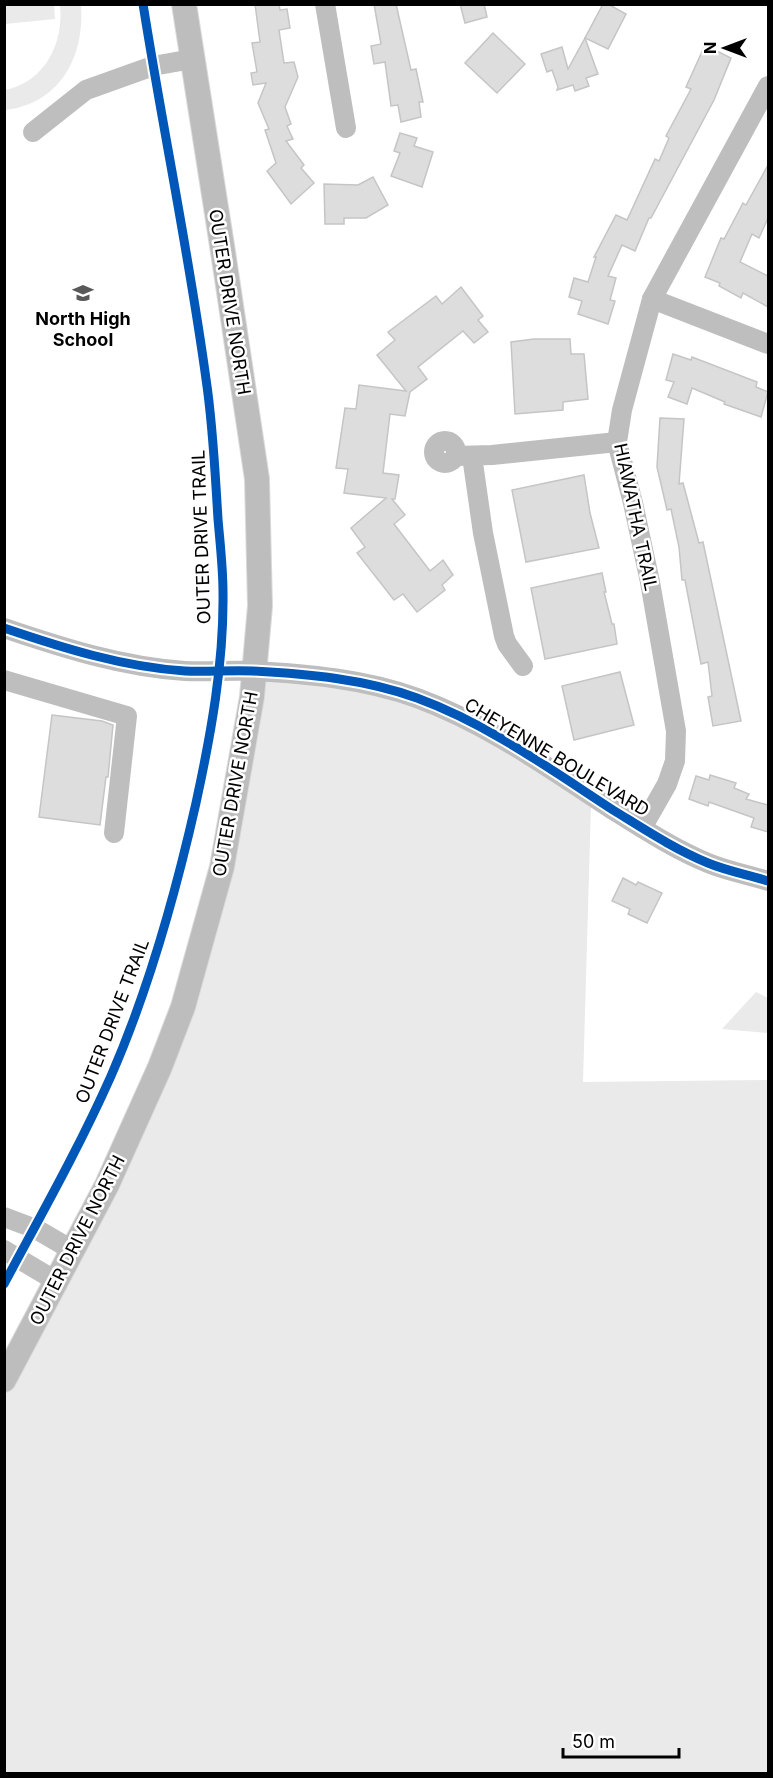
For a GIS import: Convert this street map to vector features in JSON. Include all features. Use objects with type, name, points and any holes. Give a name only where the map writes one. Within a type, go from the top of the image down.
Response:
[{"type":"main road","name":"OUTER DRIVE NORTH","points":[[4,1380],[107,1185],[139,1115],[183,1007],[222,867],[251,708],[260,597],[257,479],[184,4]]},
{"type":"street","points":[[326,4],[346,128]]},
{"type":"street","points":[[33,132],[86,90],[153,66],[192,59]]},
{"type":"street","name":"HIAWATHA TRAIL","points":[[642,828],[667,784],[675,761],[676,731],[650,582],[617,442],[622,410],[652,299],[768,86]]},
{"type":"street","points":[[652,299],[768,344]]},
{"type":"street","points":[[524,666],[507,644],[504,636],[483,533],[464,456],[617,442]]},
{"type":"street","name":"CHEYENNE BOULEVARD","points":[[4,628],[102,658],[144,666],[186,671],[254,671],[347,679],[384,687],[465,718],[527,754],[663,841],[709,864],[768,881]]},
{"type":"street","points":[[4,680],[127,716],[114,833]]},
{"type":"street","points":[[4,1217],[36,1229],[72,1250]]},
{"type":"street","points":[[4,1250],[56,1281]]},
{"type":"shaded area","points":[[5,4],[54,5],[55,19],[5,24]]},
{"type":"shaded area","points":[[60,5],[81,5],[79,42],[73,59],[54,88],[41,98],[24,106],[5,110],[5,90],[31,79],[49,59],[59,33]]},
{"type":"shaded area","points":[[258,677],[344,686],[404,702],[470,729],[591,805],[583,1082],[768,1080],[768,1773],[5,1774],[5,1386],[169,1052]]},
{"type":"shaded area","points":[[756,992],[768,998],[768,1033],[722,1029]]},
{"type":"building","points":[[255,4],[279,4],[280,10],[287,9],[290,28],[279,30],[284,63],[294,62],[298,77],[285,107],[291,124],[287,126],[293,139],[286,141],[304,165],[301,168],[314,183],[291,204],[267,171],[276,163],[265,130],[269,129],[258,103],[266,83],[253,85],[251,73],[257,72],[252,43],[260,42]]},
{"type":"building","points":[[374,4],[396,4],[411,70],[416,69],[423,102],[419,102],[421,117],[401,122],[398,105],[391,106],[385,62],[374,64],[371,46],[381,44]]},
{"type":"building","points":[[460,4],[484,4],[487,17],[465,23]]},
{"type":"building","points":[[603,4],[608,4],[626,14],[608,49],[585,38]]},
{"type":"building","points":[[493,33],[525,64],[497,93],[465,63]]},
{"type":"building","points":[[585,38],[598,74],[586,78],[589,86],[575,91],[573,85],[557,90],[552,70],[547,72],[541,54],[562,47],[568,69]]},
{"type":"building","points":[[705,45],[731,58],[714,100],[649,218],[635,251],[622,245],[608,276],[616,278],[610,300],[615,301],[608,324],[578,314],[582,301],[569,297],[574,278],[588,282],[596,257],[594,257],[616,215],[627,220],[655,159],[659,161],[669,138],[666,136],[691,89],[686,87]]},
{"type":"building","points":[[400,133],[417,138],[414,146],[433,152],[422,187],[391,176],[400,153],[394,151]]},
{"type":"building","points":[[768,165],[768,218],[759,238],[752,234],[740,262],[768,276],[768,307],[743,293],[741,298],[719,286],[720,283],[705,277],[721,238],[724,239],[743,203],[746,205]]},
{"type":"building","points":[[373,177],[388,205],[366,218],[344,218],[344,224],[325,224],[324,184],[358,185]]},
{"type":"building","points":[[461,287],[483,316],[478,320],[488,332],[474,343],[463,331],[418,367],[427,379],[410,392],[405,416],[390,414],[383,473],[399,475],[395,499],[392,499],[405,515],[394,524],[430,571],[443,560],[453,575],[442,585],[445,590],[417,612],[403,594],[394,600],[357,553],[365,547],[351,528],[386,498],[344,493],[348,469],[336,468],[345,408],[356,409],[359,385],[406,391],[377,355],[395,340],[388,332],[436,296],[442,304]]},
{"type":"building","points":[[534,339],[570,339],[571,354],[584,354],[588,399],[563,402],[563,410],[515,414],[511,342]]},
{"type":"building","points":[[673,354],[691,360],[692,357],[757,382],[756,387],[768,392],[761,417],[724,404],[725,402],[692,388],[687,404],[668,397],[674,382],[666,380]]},
{"type":"building","points":[[660,418],[684,419],[679,484],[683,483],[699,543],[703,542],[741,721],[713,726],[708,697],[712,696],[708,662],[701,664],[685,580],[682,580],[679,547],[671,509],[667,510],[657,467]]},
{"type":"building","points":[[584,475],[599,548],[526,562],[512,490]]},
{"type":"building","points":[[602,573],[606,592],[604,592],[612,624],[614,624],[617,644],[545,659],[531,588]]},
{"type":"building","points":[[620,672],[634,725],[574,740],[562,686]]},
{"type":"building","points":[[52,715],[102,721],[113,725],[100,825],[39,817]]},
{"type":"building","points":[[710,775],[736,783],[734,788],[749,794],[746,799],[768,805],[768,832],[751,827],[754,818],[709,802],[708,806],[689,799],[696,776],[709,780]]},
{"type":"building","points":[[623,878],[636,885],[638,882],[662,893],[647,923],[628,914],[630,909],[612,901]]},
{"type":"cycle path","name":"OUTER DRIVE TRAIL","points":[[4,1284],[86,1129],[111,1076],[149,976],[188,838],[207,751],[219,672],[223,583],[214,449],[192,285],[143,4]]},
{"type":"cycle path","points":[[4,628],[116,661],[162,669],[253,671],[315,676],[377,686],[417,698],[494,734],[613,810],[683,851],[715,866],[768,881]]},
{"type":"place","name":"North High School","points":[[83,293]]}]
